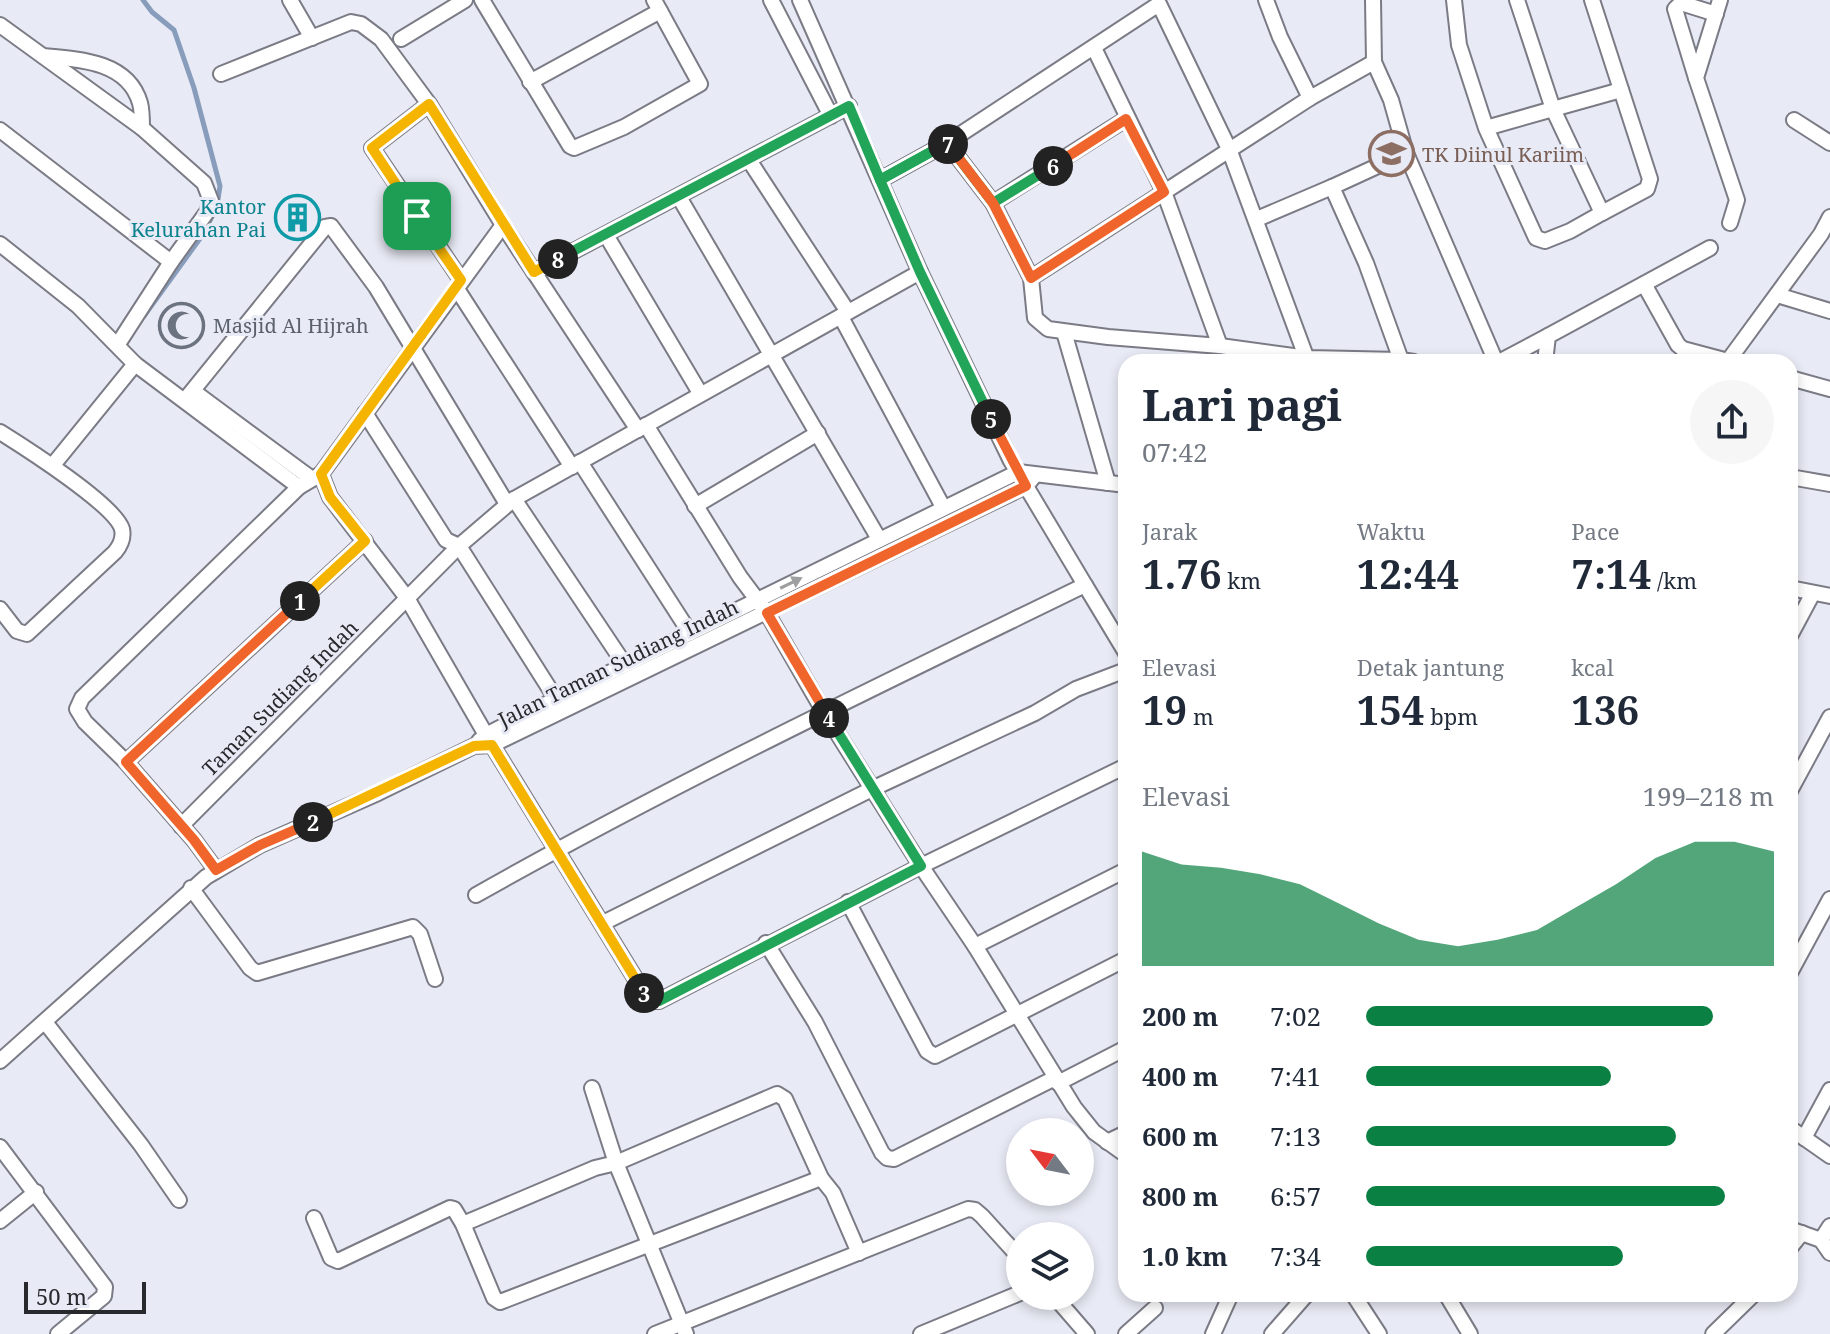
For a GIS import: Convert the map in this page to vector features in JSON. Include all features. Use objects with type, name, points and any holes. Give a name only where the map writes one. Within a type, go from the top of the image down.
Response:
[{"type":"street","points":[[290,0],[312,38]]},
{"type":"street","points":[[401,39],[465,0]]},
{"type":"street","points":[[482,0],[530,82],[574,148],[671,102],[700,84],[657,6],[530,82]]},
{"type":"street","points":[[771,0],[831,116]]},
{"type":"street","points":[[800,0],[920,272],[1018,472],[1031,481],[1085,585],[1118,640]]},
{"type":"street","points":[[1266,0],[1310,98]]},
{"type":"street","points":[[1373,0],[1374,62],[1391,100],[1406,153],[1494,354]]},
{"type":"street","points":[[1454,0],[1459,45],[1486,128],[1539,241],[1570,231],[1650,185],[1592,0]]},
{"type":"street","points":[[1517,0],[1553,109],[1602,213]]},
{"type":"street","points":[[880,180],[947,143],[1094,48],[1158,2],[1229,149],[1306,354]]},
{"type":"street","points":[[1696,78],[1718,7],[1681,3],[1675,9],[1696,78],[1737,200],[1730,223]]},
{"type":"street","points":[[221,74],[351,22],[361,24],[381,39],[429,104],[534,272],[767,613],[824,712],[975,946],[1057,1080],[1086,1122],[1118,1150]]},
{"type":"street","points":[[0,25],[142,128],[204,183],[210,192],[207,212],[118,344]]},
{"type":"street","points":[[1094,48],[1164,192],[1220,346]]},
{"type":"street","points":[[43,56],[83,60],[110,68],[124,79],[139,100],[142,128]]},
{"type":"street","points":[[1031,278],[1229,149],[1374,62]]},
{"type":"street","points":[[1486,128],[1621,90]]},
{"type":"street","points":[[429,104],[372,148],[576,465],[690,633]]},
{"type":"street","points":[[534,272],[849,106]]},
{"type":"street","points":[[993,203],[1126,119]]},
{"type":"street","points":[[1794,120],[1830,143]]},
{"type":"street","points":[[0,130],[171,262]]},
{"type":"street","points":[[947,143],[993,203],[1031,278],[1037,321],[1044,327],[1064,332],[1220,346],[1270,354]]},
{"type":"street","points":[[1257,219],[1406,153]]},
{"type":"street","points":[[749,160],[844,315],[943,507]]},
{"type":"street","points":[[1332,187],[1405,354]]},
{"type":"street","points":[[679,197],[879,539]]},
{"type":"street","points":[[1735,354],[1777,295],[1826,235],[1830,217]]},
{"type":"street","points":[[216,870],[126,762],[77,709],[82,698],[311,480],[365,413],[503,225]]},
{"type":"street","points":[[189,395],[331,226],[376,287],[510,502],[625,665]]},
{"type":"street","points":[[606,235],[700,393]]},
{"type":"street","points":[[0,244],[68,298],[135,364],[189,395],[311,480],[330,497],[407,598],[489,740],[646,996],[655,1001],[1118,770]]},
{"type":"street","points":[[1513,354],[1710,248]]},
{"type":"street","name":"Taman Sudiang Indah","points":[[181,826],[459,546],[510,502],[920,272]]},
{"type":"street","points":[[1644,284],[1678,345],[1703,354]]},
{"type":"street","points":[[1777,295],[1830,311]]},
{"type":"street","points":[[1064,332],[1108,483]]},
{"type":"street","points":[[1546,354],[1548,336]]},
{"type":"street","points":[[53,465],[135,364]]},
{"type":"street","points":[[1798,380],[1830,389]]},
{"type":"street","points":[[365,413],[446,540],[459,546],[556,699]]},
{"type":"street","points":[[0,432],[53,465],[117,521],[122,529],[120,546],[27,634],[17,631],[0,609]]},
{"type":"street","points":[[695,506],[818,433]]},
{"type":"street","points":[[489,740],[556,699],[1018,472]]},
{"type":"street","points":[[1798,478],[1830,484]]},
{"type":"street","points":[[1031,481],[1118,484]]},
{"type":"street","name":"Jalan Taman Sudiang Indah","points":[[0,1061],[191,888],[260,845],[767,613],[1031,481]]},
{"type":"street","points":[[126,762],[365,541]]},
{"type":"street","points":[[476,895],[557,849],[824,712],[1085,585]]},
{"type":"street","points":[[1798,590],[1830,596]]},
{"type":"street","points":[[1798,621],[1813,593]]},
{"type":"street","points":[[603,923],[874,788],[1035,713],[1076,689],[1118,673]]},
{"type":"street","points":[[1798,776],[1830,717]]},
{"type":"street","points":[[975,946],[1118,874]]},
{"type":"street","points":[[191,888],[250,968],[257,973],[413,927],[420,934],[435,979]]},
{"type":"street","points":[[1798,958],[1830,899]]},
{"type":"street","points":[[848,902],[931,1055],[939,1055],[1118,963]]},
{"type":"street","points":[[766,943],[815,1022],[887,1158],[894,1159],[1118,1052]]},
{"type":"street","points":[[45,1022],[141,1145],[179,1200]]},
{"type":"street","points":[[592,1088],[616,1163],[684,1329]]},
{"type":"street","points":[[1804,1138],[1830,1090]]},
{"type":"street","points":[[463,1224],[777,1094],[785,1099],[821,1178],[833,1193],[859,1253]]},
{"type":"street","points":[[1798,1134],[1830,1156]]},
{"type":"street","points":[[1107,1142],[1118,1137]]},
{"type":"street","points":[[0,1147],[105,1287],[104,1296],[58,1334]]},
{"type":"street","points":[[314,1218],[331,1258],[338,1261],[450,1208],[458,1212],[494,1298],[500,1302],[821,1178]]},
{"type":"street","points":[[0,1221],[36,1192]]},
{"type":"street","points":[[655,1334],[684,1329],[971,1208],[1006,1243]]},
{"type":"street","points":[[1798,1232],[1826,1246],[1830,1226]]},
{"type":"street","points":[[921,1334],[953,1328],[1006,1300]]},
{"type":"street","points":[[1213,1334],[1227,1302]]},
{"type":"street","points":[[1272,1334],[1300,1302]]},
{"type":"street","points":[[1358,1302],[1379,1334]]},
{"type":"street","points":[[1451,1302],[1470,1334]]},
{"type":"street","points":[[1713,1334],[1746,1302]]},
{"type":"street","points":[[1126,1334],[1155,1308]]},
{"type":"street","points":[[1066,1310],[1087,1334]]},
{"type":"waterway","points":[[143,0],[174,30],[194,88],[220,186],[217,206],[204,233],[144,316]]},
{"type":"place","name":"TK Diinul Kariim","points":[[1391,154]]},
{"type":"place","name":"Kantor Kelurahan Pai","points":[[297,218]]},
{"type":"place","name":"Masjid Al Hijrah","points":[[182,325]]},
{"type":"route","points":[[417,216],[372,148],[429,104],[534,272],[849,106],[880,180],[947,143],[993,203],[1031,278],[1164,192],[1126,119],[993,203],[947,143],[880,180],[920,272],[1026,486],[767,613],[824,712],[921,866],[655,1001],[646,996],[492,745],[474,746],[260,845],[216,870],[126,762],[365,541],[330,497],[321,474],[461,280],[417,216]]}]
